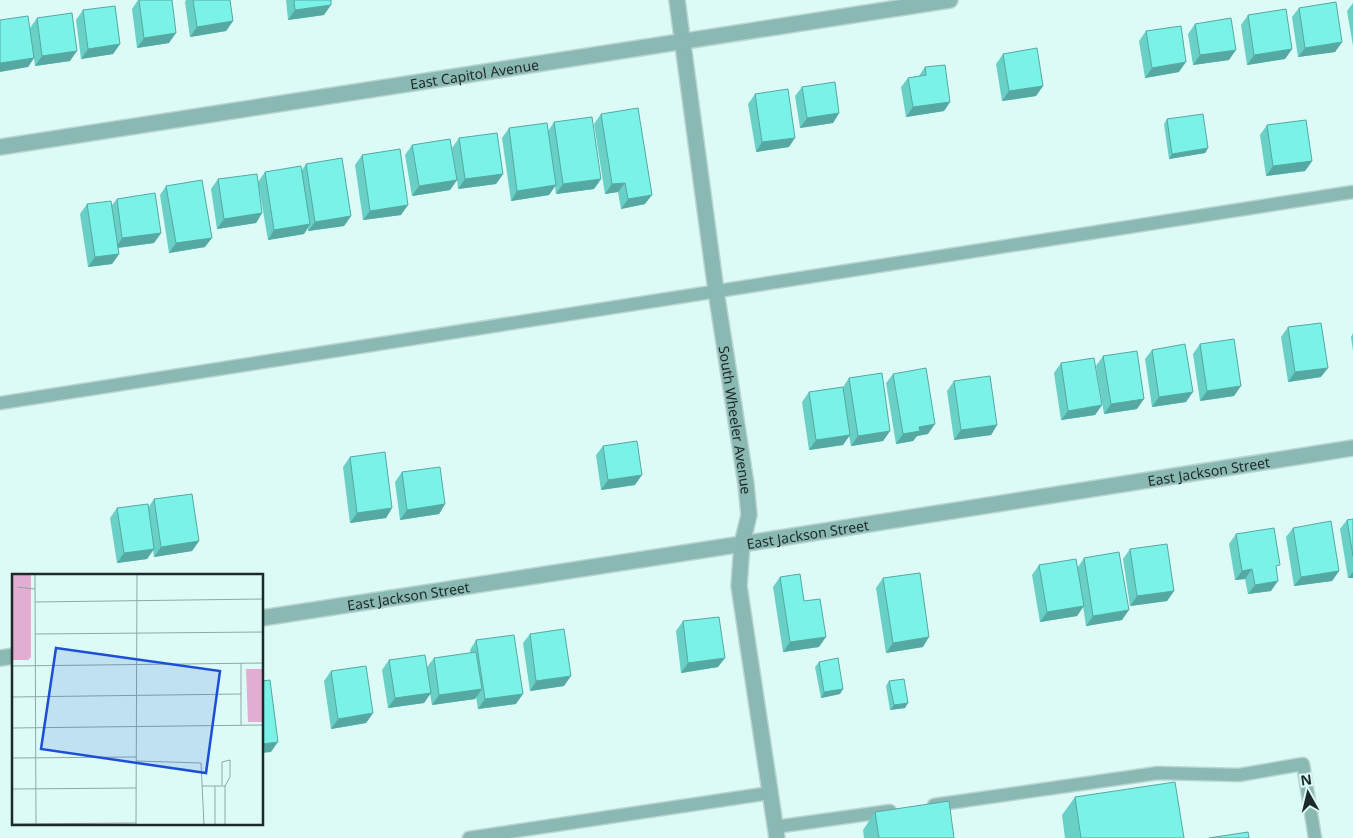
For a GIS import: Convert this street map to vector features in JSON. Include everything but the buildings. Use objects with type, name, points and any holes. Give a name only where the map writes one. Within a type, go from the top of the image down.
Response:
[{"type":"street","name":"South Wheeler Avenue","points":[[676,0],[716,291],[748,495],[749,515],[742,544],[740,594],[776,832]]},
{"type":"street","name":"East Capitol Avenue","points":[[0,147],[950,0]]},
{"type":"street","name":"East Jackson Street","points":[[264,618],[1353,448]]},
{"type":"lane","points":[[0,402],[1353,192]]},
{"type":"lane","points":[[918,808],[1158,773],[1239,775],[1303,764],[1315,838]]},
{"type":"lane","points":[[469,838],[770,793]]},
{"type":"lane","points":[[776,832],[900,810]]}]
